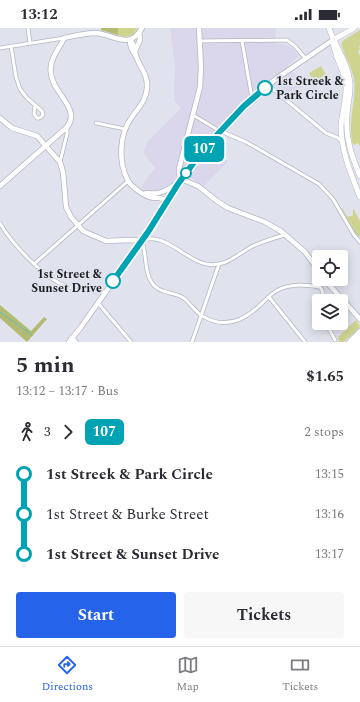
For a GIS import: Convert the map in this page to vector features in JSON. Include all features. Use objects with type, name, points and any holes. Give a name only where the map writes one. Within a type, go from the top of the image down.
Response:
[{"type":"highway","points":[[350,342],[360,332]]},
{"type":"highway","points":[[357,342],[360,339]]},
{"type":"main road","points":[[329,28],[333,40],[333,47],[346,83],[342,142],[347,162],[360,197]]},
{"type":"main road","points":[[333,40],[354,28]]},
{"type":"main road","points":[[333,40],[337,45],[350,79],[347,133],[351,155],[360,176]]},
{"type":"street","points":[[28,28],[30,43]]},
{"type":"street","points":[[199,28],[200,87],[179,169],[181,179],[198,186],[228,208],[265,222],[285,235],[305,252],[312,262]]},
{"type":"street","points":[[120,40],[130,40],[136,37],[140,30]]},
{"type":"street","points":[[134,50],[140,40],[140,30]]},
{"type":"street","points":[[0,48],[97,31],[120,40],[134,50]]},
{"type":"street","points":[[64,38],[53,58],[51,72],[55,86],[69,107],[70,120],[60,162],[64,179],[66,207],[77,225],[87,233],[106,242],[131,240],[142,241],[148,238],[162,242],[200,262],[207,264],[219,264],[234,259],[251,247],[285,235]]},
{"type":"street","points":[[130,40],[146,77],[146,95],[143,103],[125,128],[122,141],[124,169],[128,181],[136,189],[149,197],[161,198],[167,202]]},
{"type":"street","points":[[200,41],[287,40],[295,46],[305,58]]},
{"type":"street","points":[[72,341],[142,241],[181,179],[205,147],[252,98],[305,58],[333,40]]},
{"type":"street","points":[[242,41],[252,98]]},
{"type":"street","points":[[11,46],[17,83],[22,94],[35,105]]},
{"type":"street","points":[[268,85],[326,133],[338,138],[342,142]]},
{"type":"street","points":[[193,115],[220,131],[246,142],[319,184],[332,199],[354,235],[360,242]]},
{"type":"street","points":[[0,118],[12,128],[37,136],[60,162]]},
{"type":"street","points":[[96,123],[125,128]]},
{"type":"street","points":[[0,186],[67,128]]},
{"type":"street","points":[[332,136],[342,130]]},
{"type":"street","points":[[142,193],[154,194],[162,192],[170,188],[181,179]]},
{"type":"street","points":[[34,264],[128,181]]},
{"type":"street","points":[[0,223],[9,236],[34,264],[50,277],[67,287],[106,292]]},
{"type":"street","points":[[142,241],[148,276],[154,286],[163,291],[181,296],[201,316],[221,322],[235,322],[250,314],[277,291],[293,285],[320,287],[322,294]]},
{"type":"street","points":[[192,342],[219,264]]},
{"type":"street","points":[[331,286],[360,320]]},
{"type":"street","points":[[269,297],[305,342]]},
{"type":"street","points":[[98,303],[132,342]]},
{"type":"street","points":[[329,330],[334,340]]},
{"type":"shaded area","points":[[170,28],[276,28],[275,43],[290,46],[299,56],[288,65],[303,85],[291,99],[269,80],[205,142],[228,161],[204,186],[188,176],[176,194],[164,188],[157,191],[147,191],[141,187],[155,168],[143,152],[148,141],[181,108],[174,100],[175,66]]},
{"type":"green space","points":[[101,28],[137,28],[134,34],[126,37],[101,30]]},
{"type":"green space","points":[[101,28],[118,28],[118,35],[101,30]]},
{"type":"green space","points":[[360,30],[360,50],[358,51],[360,56],[360,146],[358,143],[353,145],[351,136],[351,119],[355,87],[352,70],[341,43]]},
{"type":"green space","points":[[321,66],[328,78],[322,87],[313,80],[309,73]]},
{"type":"green space","points":[[341,208],[349,217],[353,215],[353,208],[360,221],[360,237],[356,235]]},
{"type":"green space","points":[[0,305],[31,331],[44,317],[47,319],[27,342],[0,318]]},
{"type":"green space","points":[[356,320],[360,327],[344,342],[339,342],[338,337],[345,330],[348,330],[348,328]]},
{"type":"waterway","points":[[0,312],[32,335]]},
{"type":"bus line","name":"107","points":[[113,281],[148,232],[178,184],[203,150],[252,98],[265,88]]},
{"type":"place","name":"1st Streek & Park Circle","points":[[265,88]]},
{"type":"place","name":"1st Street & Sunset Drive","points":[[113,281]]}]
